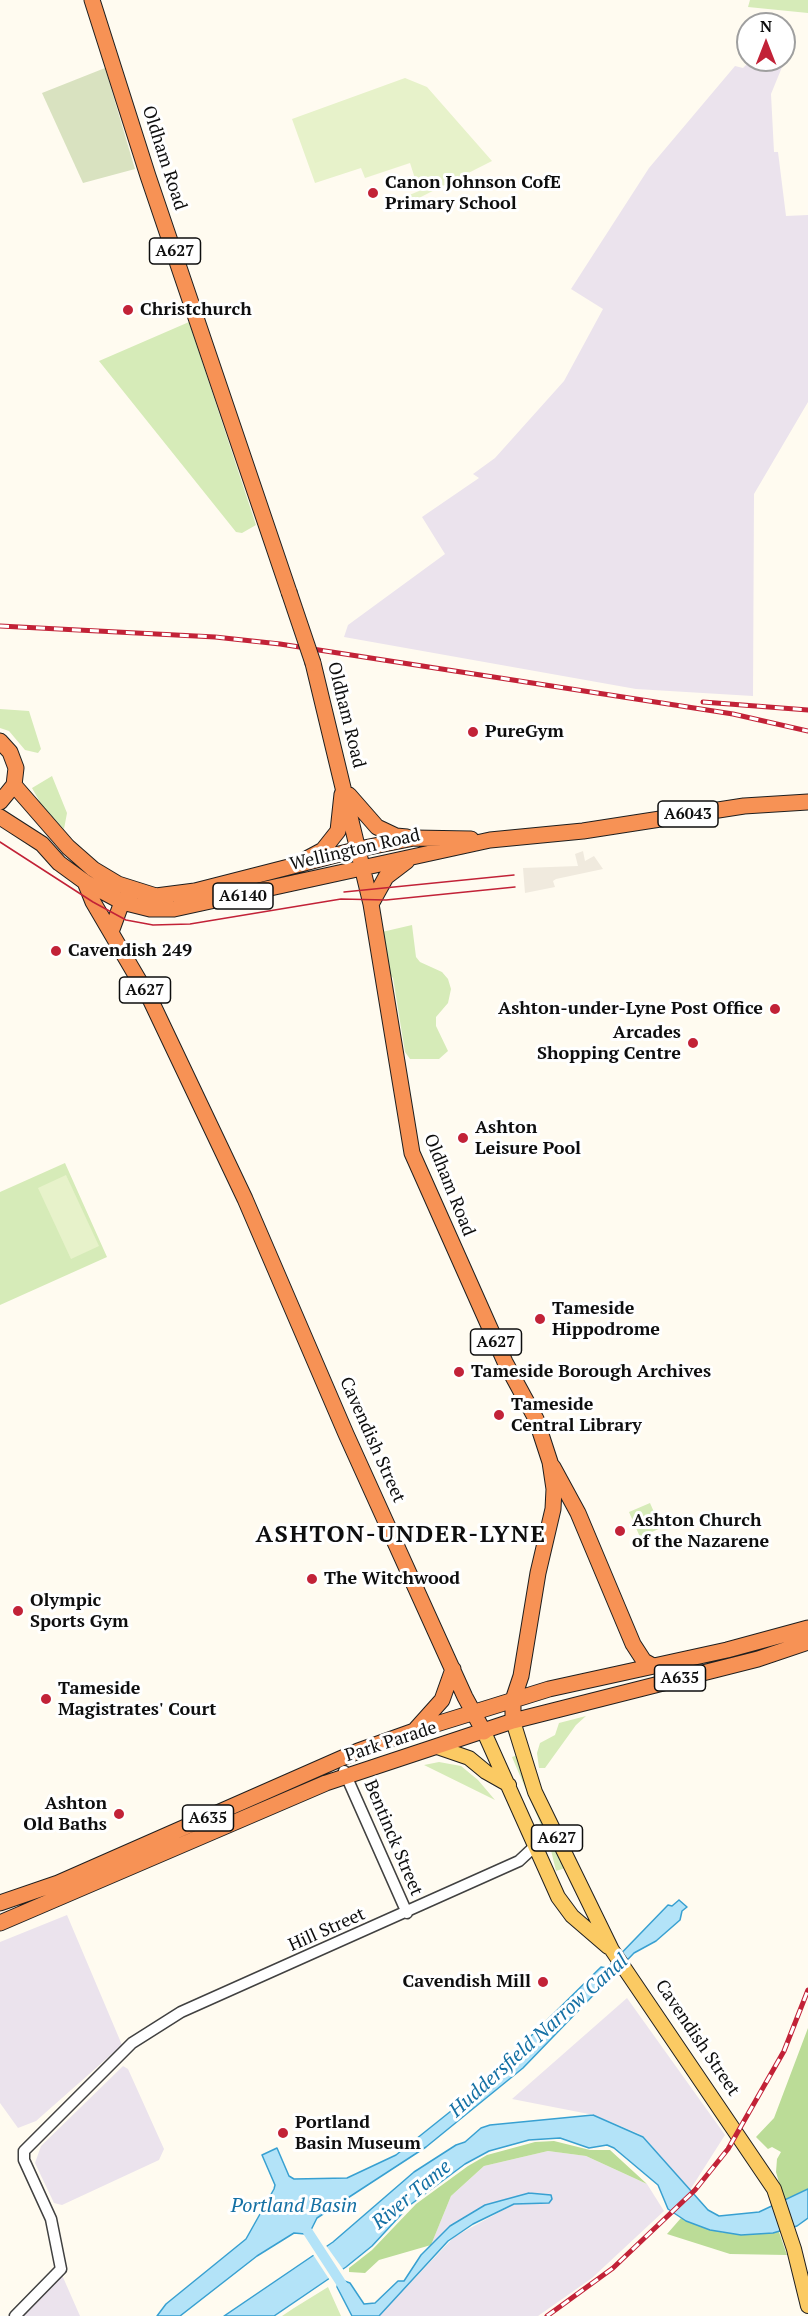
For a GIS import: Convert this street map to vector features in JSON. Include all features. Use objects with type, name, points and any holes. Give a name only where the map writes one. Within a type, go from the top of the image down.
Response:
[{"type":"highway","name":"Oldham Road","points":[[92,0],[148,176],[313,663],[363,867],[412,1153],[505,1362],[536,1419],[550,1462],[554,1488],[553,1509],[538,1573],[513,1711]]},
{"type":"highway","points":[[0,741],[14,760],[14,784],[0,802]]},
{"type":"highway","name":"Wellington Road","points":[[14,784],[68,847],[93,869],[135,891],[168,896],[290,868],[359,849],[414,838],[490,840]]},
{"type":"highway","points":[[344,788],[377,827],[396,836],[414,838]]},
{"type":"highway","name":"A627","points":[[290,868],[323,850],[338,831],[344,788]]},
{"type":"highway","name":"Wellington Road","points":[[122,902],[150,909],[174,909],[334,876],[363,867],[490,840],[583,831],[744,806],[800,802]]},
{"type":"highway","name":"A6140","points":[[0,817],[42,844],[60,863]]},
{"type":"highway","name":"A6140","points":[[0,827],[60,863],[85,882],[122,902]]},
{"type":"highway","name":"A6043","points":[[370,904],[386,877],[415,856]]},
{"type":"highway","name":"Cavendish Street","points":[[85,882],[93,902],[151,1001],[245,1199],[346,1434],[453,1670],[484,1732]]},
{"type":"highway","points":[[111,932],[122,902],[135,891]]},
{"type":"highway","name":"A627","points":[[550,1462],[579,1513],[633,1644],[644,1660],[653,1665]]},
{"type":"highway","name":"Park Parade","points":[[0,1923],[327,1783],[484,1732],[549,1689],[728,1650],[808,1628]]},
{"type":"highway","name":"Park Parade","points":[[0,1903],[58,1883],[358,1751],[414,1731],[473,1713],[513,1711],[611,1695],[758,1659],[808,1642]]},
{"type":"highway","points":[[414,1731],[442,1700],[453,1670]]},
{"type":"main road","name":"Cavendish Street","points":[[513,1711],[536,1792],[612,1950],[634,1979],[774,2189],[791,2238],[808,2306]]},
{"type":"main road","name":"Cavendish Street","points":[[484,1732],[558,1897],[572,1916],[612,1950]]},
{"type":"main road","points":[[437,1747],[469,1758],[486,1773],[509,1785]]},
{"type":"main road","points":[[572,1916],[594,1913]]},
{"type":"street","points":[[207,1818],[234,1814],[340,1772],[344,1771],[349,1776]]},
{"type":"street","name":"Bentinck Street","points":[[349,1776],[357,1803],[406,1913]]},
{"type":"street","name":"Hill Street","points":[[15,2316],[61,2269],[51,2219],[24,2160],[24,2151],[29,2143],[132,2043],[181,2012],[519,1861],[534,1847]]},
{"type":"shaded area","points":[[735,66],[736,72],[780,72],[771,94],[774,152],[778,152],[786,216],[808,215],[808,402],[754,494],[753,696],[636,689],[344,637],[348,625],[445,554],[422,517],[479,478],[473,474],[495,458],[564,381],[603,309],[571,289],[649,168]]},
{"type":"shaded area","points":[[583,851],[585,861],[594,856],[603,869],[556,879],[553,881],[555,887],[525,893],[523,868],[578,866],[575,854]]},
{"type":"shaded area","points":[[67,1915],[122,2045],[36,2121],[18,2128],[0,2103],[0,1942]]},
{"type":"shaded area","points":[[627,1998],[725,2135],[690,2190],[644,2137],[637,2133],[594,2115],[512,2099]]},
{"type":"shaded area","points":[[123,2066],[128,2069],[164,2149],[159,2160],[62,2205],[54,2203],[35,2163],[41,2146]]},
{"type":"shaded area","points":[[548,2151],[586,2156],[647,2184],[664,2211],[592,2278],[538,2316],[379,2316],[454,2237],[514,2204],[549,2203],[517,2196],[485,2205],[431,2245],[451,2196],[484,2166]]},
{"type":"shaded area","points":[[62,2275],[80,2316],[23,2316]]},
{"type":"green space","points":[[750,0],[808,0],[808,13],[748,7]]},
{"type":"green space","points":[[105,68],[135,169],[83,183],[42,93]]},
{"type":"green space","points":[[405,78],[427,87],[492,161],[409,203],[407,196],[419,191],[410,163],[365,178],[361,168],[315,183],[292,119]]},
{"type":"green space","points":[[189,322],[256,525],[242,533],[236,532],[99,361]]},
{"type":"green space","points":[[0,709],[29,711],[41,749],[38,753],[25,750],[9,731],[0,728]]},
{"type":"green space","points":[[52,776],[67,813],[64,829],[41,804],[32,788]]},
{"type":"green space","points":[[412,925],[416,957],[420,962],[442,972],[448,979],[451,989],[448,1003],[436,1017],[436,1026],[448,1051],[439,1059],[410,1059],[405,1052],[393,978],[388,972],[382,932]]},
{"type":"green space","points":[[65,1163],[107,1257],[0,1305],[0,1192]]},
{"type":"green space","points":[[66,1175],[99,1246],[71,1259],[38,1188]]},
{"type":"green space","points":[[650,1503],[661,1528],[640,1537],[629,1512]]},
{"type":"green space","points":[[586,1716],[576,1725],[545,1768],[539,1768],[537,1753],[540,1743],[555,1735],[559,1723]]},
{"type":"green space","points":[[518,1755],[565,1868],[556,1871],[550,1846],[512,1757]]},
{"type":"green space","points":[[439,1762],[461,1766],[478,1780],[495,1800],[424,1765]]},
{"type":"green space","points":[[808,2028],[808,2189],[784,2200],[776,2172],[777,2159],[781,2152],[772,2147],[768,2149],[756,2137],[774,2118]]},
{"type":"green space","points":[[554,2141],[590,2150],[610,2150],[647,2184],[586,2156],[548,2151],[484,2166],[451,2196],[431,2245],[379,2260],[365,2273],[349,2272],[349,2268],[372,2250],[416,2204],[468,2166],[487,2155],[535,2142]]},
{"type":"green space","points":[[681,2218],[724,2233],[779,2232],[787,2255],[730,2254],[667,2234]]},
{"type":"green space","points":[[328,2287],[341,2316],[282,2316],[294,2308]]},
{"type":"water","points":[[679,1900],[687,1907],[682,1911],[680,1920],[656,1941],[634,1953],[523,2068],[426,2147],[317,2218],[311,2230],[315,2244],[311,2243],[305,2234],[294,2233],[257,2256],[180,2316],[157,2316],[166,2304],[246,2239],[275,2185],[262,2155],[277,2148],[289,2176],[294,2179],[347,2178],[396,2155],[471,2095],[601,1967],[607,1968],[668,1905],[672,1906]]},
{"type":"water","points":[[593,2115],[643,2137],[708,2210],[719,2216],[759,2212],[808,2189],[808,2218],[797,2226],[773,2233],[741,2235],[710,2230],[686,2221],[668,2209],[658,2185],[614,2148],[607,2145],[589,2148],[560,2138],[529,2140],[489,2151],[465,2164],[410,2205],[372,2246],[346,2267],[274,2316],[224,2316],[333,2242],[414,2172],[456,2145],[465,2142],[481,2128],[490,2125]]},
{"type":"water","points":[[529,2193],[551,2195],[552,2199],[549,2203],[514,2204],[473,2224],[448,2241],[379,2316],[352,2316],[337,2287],[339,2279],[350,2283],[364,2304],[375,2303],[398,2281],[404,2281],[421,2255],[450,2226],[485,2205]]},
{"type":"pier","points":[[325,2244],[345,2272],[331,2282],[312,2253]]},
{"type":"waterway","name":"River Tame","points":[[308,2232],[345,2289]]},
{"type":"tram line","points":[[0,842],[93,902],[126,920],[153,925],[190,924],[341,899],[386,900],[515,887]]},
{"type":"tram line","points":[[344,892],[514,875]]},
{"type":"railway","points":[[0,626],[215,637],[280,644],[733,714],[808,731]]},
{"type":"railway","points":[[703,702],[808,710]]},
{"type":"railway","points":[[547,2316],[613,2268],[695,2190],[728,2149],[784,2051],[808,1990]]},
{"type":"place","name":"Canon Johnson CofE Primary School","points":[[373,193]]},
{"type":"place","name":"Christchurch","points":[[128,310]]},
{"type":"place","name":"PureGym","points":[[473,732]]},
{"type":"place","name":"Cavendish 249","points":[[56,951]]},
{"type":"place","name":"Ashton-under-Lyne Post Office","points":[[775,1009]]},
{"type":"place","name":"Arcades Shopping Centre","points":[[693,1043]]},
{"type":"place","name":"Ashton Leisure Pool","points":[[463,1138]]},
{"type":"place","name":"Tameside Hippodrome","points":[[540,1319]]},
{"type":"place","name":"Tameside Borough Archives","points":[[459,1372]]},
{"type":"place","name":"Tameside Central Library","points":[[499,1415]]},
{"type":"place","name":"Ashton Church of the Nazarene","points":[[620,1531]]},
{"type":"place","name":"The Witchwood","points":[[312,1579]]},
{"type":"place","name":"Olympic Sports Gym","points":[[18,1611]]},
{"type":"place","name":"Tameside Magistrates' Court","points":[[46,1699]]},
{"type":"place","name":"Ashton Old Baths","points":[[119,1814]]},
{"type":"place","name":"Cavendish Mill","points":[[543,1982]]},
{"type":"place","name":"Portland Basin Museum","points":[[283,2133]]},
{"type":"district","name":"ASHTON-UNDER-LYNE","points":[[401,1535]]},
{"type":"water label","name":"Huddersfield Narrow Canal","points":[[539,2036]]},
{"type":"water label","name":"Portland Basin","points":[[294,2206]]}]
